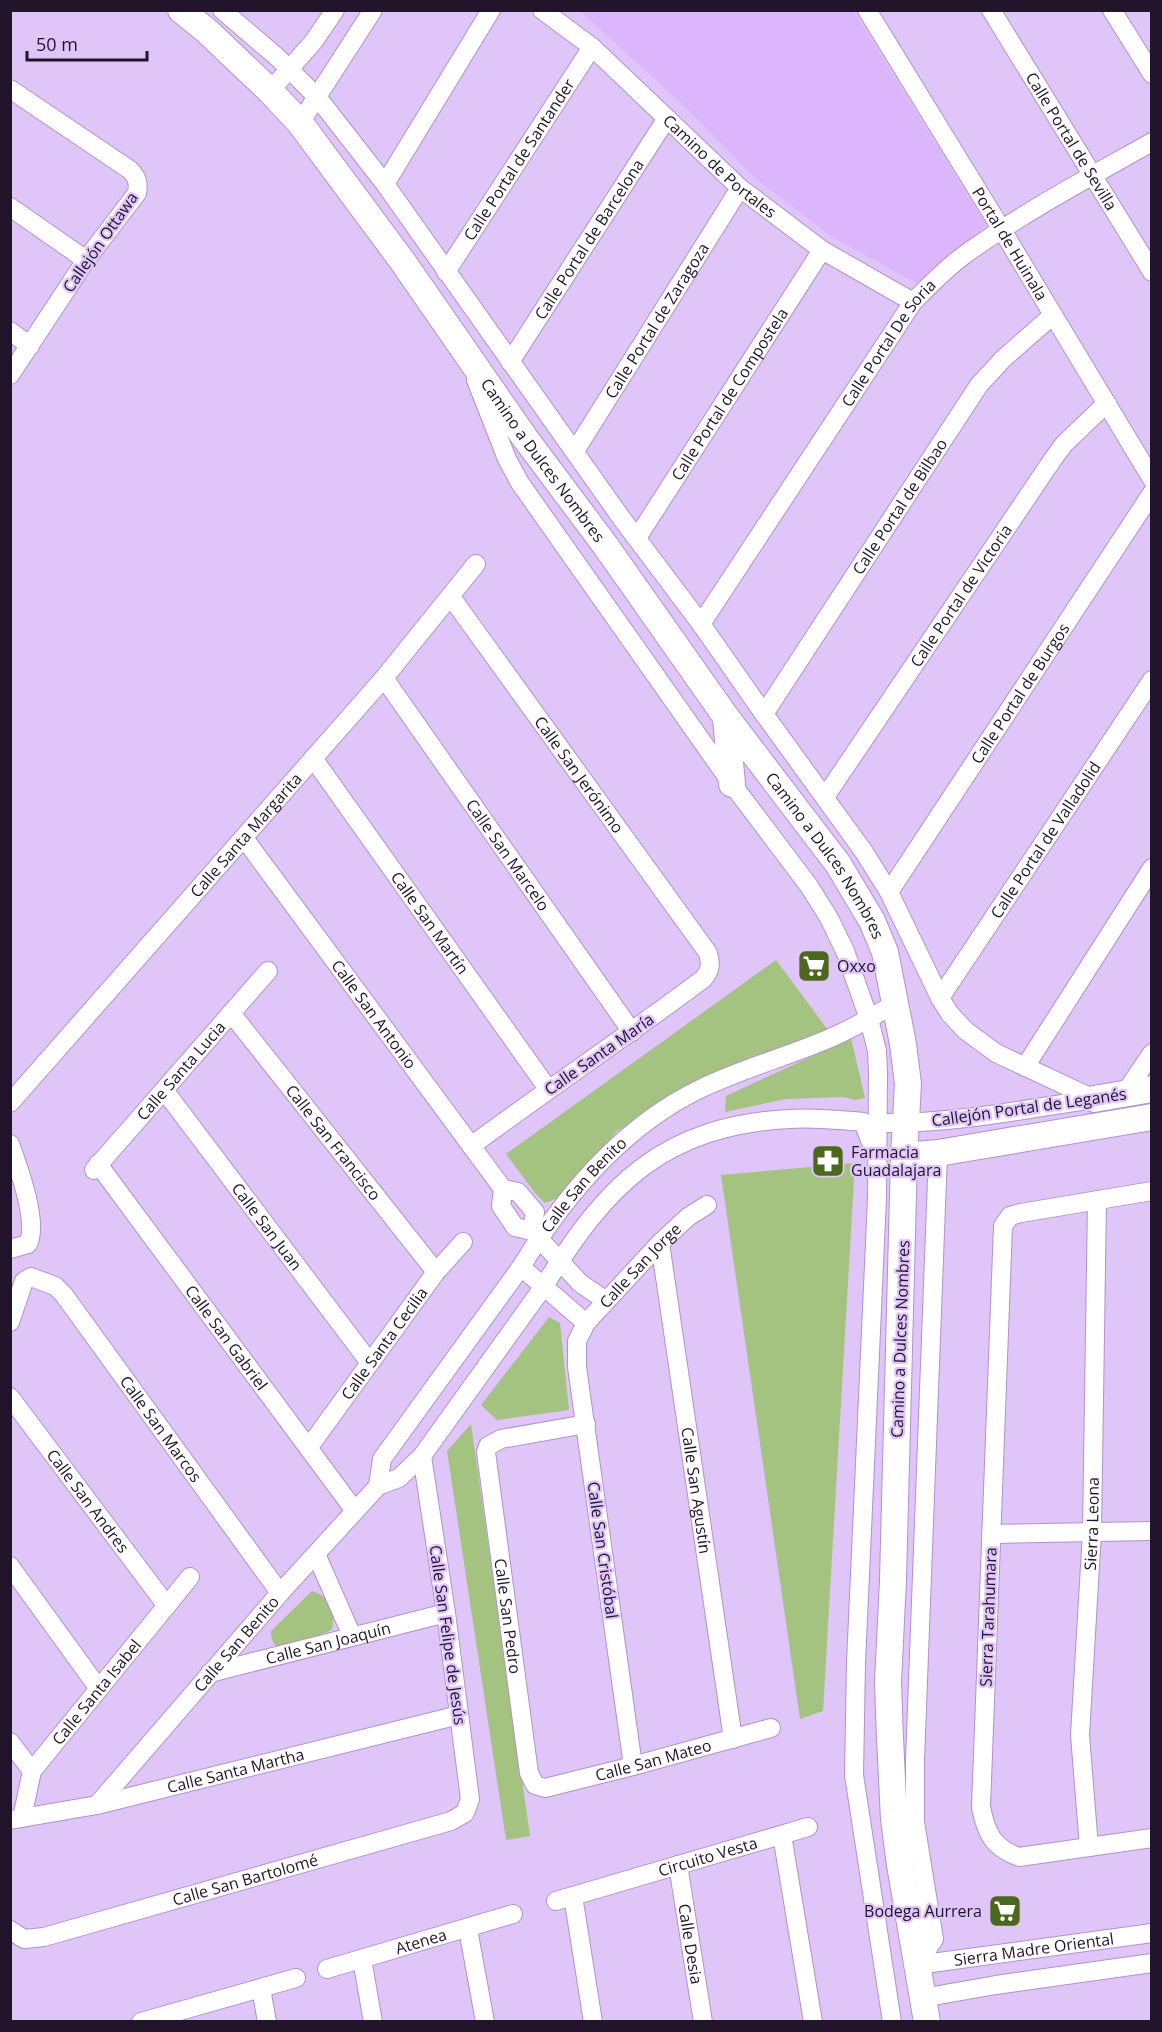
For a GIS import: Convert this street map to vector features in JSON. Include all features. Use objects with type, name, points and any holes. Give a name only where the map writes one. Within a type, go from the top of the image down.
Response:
[{"type":"main road","name":"Camino a Dulces Nombres","points":[[181,10],[208,32],[300,123],[403,262],[726,717],[838,864],[872,921],[885,952],[896,1002],[908,1084],[888,1682],[894,1819],[925,2010]]},
{"type":"main road","points":[[726,717],[732,784]]},
{"type":"main road","name":"Callejón Portal de Leganés","points":[[1094,1099],[1152,1089]]},
{"type":"main road","name":"Callejón Portal de Leganés","points":[[904,1156],[938,1153],[1152,1117]]},
{"type":"street","name":"Camino a Dulces Nombres","points":[[222,10],[290,69],[318,98],[385,184],[510,362],[864,852],[889,892],[950,1014],[966,1031],[996,1053],[1094,1099]]},
{"type":"street","points":[[270,91],[290,69],[335,10]]},
{"type":"street","points":[[300,123],[373,10]]},
{"type":"street","points":[[385,184],[491,10]]},
{"type":"street","name":"Camino de Portales","points":[[542,10],[592,47],[740,188],[822,250],[913,302]]},
{"type":"street","name":"Portal de Huinala","points":[[867,10],[1152,479]]},
{"type":"street","name":"Calle Portal de Sevilla","points":[[991,10],[1152,272]]},
{"type":"street","points":[[1112,10],[1152,74]]},
{"type":"street","name":"Calle Portal de Santander","points":[[446,272],[592,47]]},
{"type":"street","name":"Callejón Ottawa","points":[[10,89],[135,174],[138,187],[137,193],[86,260],[10,375]]},
{"type":"street","name":"Calle Portal de Barcelona","points":[[510,362],[667,118]]},
{"type":"street","name":"Calle Portal De Soria","points":[[701,624],[913,302],[940,274],[966,253],[1152,142]]},
{"type":"street","name":"Calle Portal de Zaragoza","points":[[574,451],[740,188]]},
{"type":"street","points":[[10,207],[86,260]]},
{"type":"street","name":"Calle Portal de Compostela","points":[[637,538],[822,250]]},
{"type":"street","name":"Calle Portal de Bilbao","points":[[764,714],[979,386],[1003,359],[1053,315]]},
{"type":"street","points":[[10,332],[30,346]]},
{"type":"street","points":[[464,351],[507,459],[520,483],[732,784],[809,886],[829,918],[845,951],[869,1019],[877,1051],[878,1123],[856,1663],[854,1775],[892,2022]]},
{"type":"street","name":"Calle Portal de Victoria","points":[[825,797],[1053,459],[1064,444],[1107,403]]},
{"type":"street","name":"Calle Portal de Burgos","points":[[889,892],[1152,494]]},
{"type":"street","name":"Calle Santa Margarita","points":[[10,1103],[384,678],[476,564]]},
{"type":"street","name":"Calle San Jerónimo","points":[[450,597],[708,953]]},
{"type":"street","name":"Calle San Marcelo","points":[[384,678],[632,1032]]},
{"type":"street","name":"Calle Portal de Valladolid","points":[[940,998],[1152,680]]},
{"type":"street","name":"Calle San Martín","points":[[313,758],[548,1089]]},
{"type":"street","name":"Calle San Antonio","points":[[244,838],[503,1190],[518,1192],[535,1212],[535,1235]]},
{"type":"street","points":[[1024,1067],[1152,868]]},
{"type":"street","name":"Calle Santa María","points":[[471,1146],[548,1089],[632,1032],[703,978],[710,971],[711,963],[708,953]]},
{"type":"street","name":"Calle Santa Lucia","points":[[96,1167],[268,971]]},
{"type":"street","name":"Calle San Benito","points":[[378,1486],[382,1459],[521,1267],[535,1235],[609,1154],[643,1124],[701,1088],[828,1039],[869,1019],[896,1002]]},
{"type":"street","name":"Calle San Francisco","points":[[231,1013],[436,1272]]},
{"type":"street","points":[[1125,1093],[1152,1053]]},
{"type":"street","name":"Calle San Juan","points":[[164,1090],[369,1363]]},
{"type":"street","name":"Callejón Portal de Leganés","points":[[878,1123],[906,1124],[993,1115],[1094,1099]]},
{"type":"street","name":"Calle San Benito","points":[[97,1805],[280,1593],[378,1486],[399,1478],[422,1456],[558,1262],[617,1187],[639,1168],[685,1141],[710,1132],[748,1123],[790,1119],[863,1122],[877,1157]]},
{"type":"street","points":[[10,1144],[24,1184],[31,1223],[30,1240],[19,1246]]},
{"type":"street","points":[[917,1965],[934,1939],[915,1822],[915,1760],[938,1153]]},
{"type":"street","points":[[877,1157],[904,1156]]},
{"type":"street","name":"Calle San Gabriel","points":[[96,1167],[355,1511]]},
{"type":"street","points":[[1097,1200],[1152,1191]]},
{"type":"street","name":"Sierra Tarahumara","points":[[1097,1200],[1010,1216],[1003,1226],[981,1806],[984,1824],[992,1839],[1003,1851],[1019,1857],[1152,1838]]},
{"type":"street","name":"Sierra Leona","points":[[1089,1847],[1080,1735],[1092,1532],[1097,1200]]},
{"type":"street","name":"Calle San Jorge","points":[[583,1328],[605,1300],[660,1243],[688,1217],[707,1205]]},
{"type":"street","points":[[535,1235],[580,1283],[605,1300]]},
{"type":"street","name":"Calle Santa Cecilia","points":[[309,1447],[436,1272],[463,1242]]},
{"type":"street","name":"Calle San Agustín","points":[[660,1243],[733,1739]]},
{"type":"street","points":[[521,1267],[543,1286],[583,1328]]},
{"type":"street","name":"Calle San Marcos","points":[[10,1322],[24,1281],[31,1276],[55,1286],[64,1295],[280,1593]]},
{"type":"street","name":"Calle San Cristóbal","points":[[583,1328],[577,1341],[577,1359],[633,1766]]},
{"type":"street","name":"Calle San Andres","points":[[10,1397],[167,1606]]},
{"type":"street","name":"Calle San Pedro","points":[[535,1785],[530,1773],[485,1459],[488,1446],[501,1439],[586,1424]]},
{"type":"street","name":"Calle San Felipe de Jesús","points":[[422,1456],[446,1613],[470,1798],[465,1814]]},
{"type":"street","points":[[992,1534],[1152,1531]]},
{"type":"street","points":[[316,1554],[352,1636]]},
{"type":"street","points":[[10,1566],[99,1689]]},
{"type":"street","name":"Calle Santa Isabel","points":[[16,1819],[32,1771],[190,1577]]},
{"type":"street","name":"Calle San Joaquín","points":[[210,1673],[446,1613]]},
{"type":"street","name":"Calle Santa Martha","points":[[16,1819],[97,1805],[459,1714]]},
{"type":"street","name":"Calle San Mateo","points":[[535,1785],[545,1788],[771,1728]]},
{"type":"street","points":[[10,1742],[32,1771]]},
{"type":"street","name":"Calle San Bartolomé","points":[[17,1934],[44,1937],[451,1821],[465,1814]]},
{"type":"street","name":"Circuito Vesta","points":[[593,2022],[564,1898],[808,1827]]},
{"type":"street","points":[[782,1835],[813,2022]]},
{"type":"street","name":"Calle Desia","points":[[678,1865],[703,2022]]},
{"type":"street","name":"Atenea","points":[[327,1969],[513,1914]]},
{"type":"street","points":[[468,1929],[485,2022]]},
{"type":"street","name":"Sierra Madre Oriental","points":[[917,1965],[1152,1933]]},
{"type":"street","points":[[1038,1948],[1043,1978]]},
{"type":"street","points":[[992,1954],[996,1985]]},
{"type":"street","points":[[362,1959],[373,2022]]},
{"type":"street","name":"Sierra Madre Oriental","points":[[925,2010],[996,1985],[1152,1963]]},
{"type":"street","points":[[151,2020],[296,1978]]},
{"type":"street","points":[[261,1988],[267,2022]]},
{"type":"shaded area","points":[[580,11],[854,11],[986,225],[918,284],[832,237],[755,178],[685,107]]},
{"type":"green space","points":[[776,960],[828,1030],[780,1047],[734,1068],[617,1131],[561,1197],[545,1203],[506,1154]]},
{"type":"green space","points":[[851,1038],[865,1098],[855,1100],[844,1097],[786,1099],[725,1112],[726,1096]]},
{"type":"green space","points":[[855,1163],[823,1711],[800,1719],[721,1175]]},
{"type":"green space","points":[[549,1317],[560,1323],[569,1410],[497,1420],[481,1405]]},
{"type":"green space","points":[[471,1424],[530,1836],[506,1840],[447,1451]]},
{"type":"green space","points":[[312,1591],[323,1596],[330,1606],[333,1617],[332,1629],[281,1648],[276,1646],[271,1637],[271,1631]]},
{"type":"place","name":"Oxxo","points":[[814,966]]},
{"type":"place","name":"Farmacia Guadalajara","points":[[828,1161]]},
{"type":"place","name":"Bodega Aurrera","points":[[1005,1911]]}]
